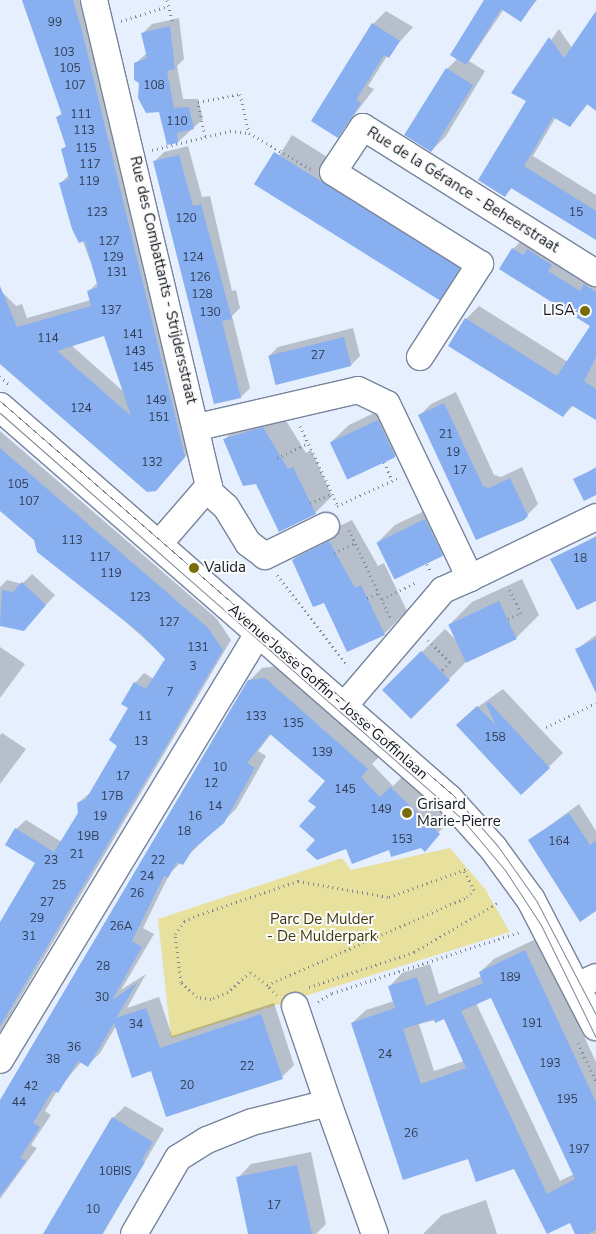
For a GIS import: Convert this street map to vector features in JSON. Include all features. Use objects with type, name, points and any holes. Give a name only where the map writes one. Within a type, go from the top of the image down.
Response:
[{"type":"main road","name":"Avenue Josse Goffin - Josse Goffinlaan","points":[[0,407],[449,798],[493,848],[587,982],[596,1026]]},
{"type":"street","name":"Rue des Combattants - Strijdersstraat","points":[[94,0],[198,427],[206,489]]},
{"type":"street","name":"Rue de la Gérance - Beheerstraat","points":[[333,172],[363,127],[596,273]]},
{"type":"street","points":[[333,172],[480,264],[428,353]]},
{"type":"street","points":[[198,427],[358,390],[387,404],[470,578]]},
{"type":"street","points":[[158,545],[206,489],[226,507],[248,543],[265,556],[332,516]]},
{"type":"street","points":[[344,706],[443,590],[499,565],[596,517]]},
{"type":"street","points":[[0,1060],[259,632]]},
{"type":"street","points":[[292,997],[375,1234]]},
{"type":"street","points":[[134,1234],[178,1158],[207,1140],[252,1122],[328,1103]]},
{"type":"path","points":[[167,0],[173,24]]},
{"type":"path","points":[[118,22],[168,6]]},
{"type":"path","points":[[204,136],[198,102],[240,94],[249,133]]},
{"type":"path","points":[[149,150],[230,131],[249,133],[316,172],[333,172]]},
{"type":"path","points":[[277,458],[308,444]]},
{"type":"path","points":[[384,462],[392,480]]},
{"type":"path","points":[[332,516],[392,480],[403,476],[406,482],[422,474]]},
{"type":"path","points":[[310,503],[332,494]]},
{"type":"path","points":[[334,553],[355,543]]},
{"type":"path","points":[[382,599],[432,576],[427,564]]},
{"type":"path","points":[[499,565],[521,613],[508,619]]},
{"type":"path","points":[[367,598],[378,593]]},
{"type":"path","points":[[414,626],[450,662],[441,671]]},
{"type":"path","points":[[546,727],[596,703]]},
{"type":"path","points":[[469,868],[390,897],[298,881],[184,921],[175,934],[181,982],[187,990],[212,999],[250,972],[267,985],[292,997],[414,952],[498,902]]},
{"type":"path","points":[[267,985],[467,897],[474,890],[464,870]]},
{"type":"path","points":[[499,894],[504,901]]},
{"type":"path","points":[[518,924],[527,939]]},
{"type":"path","points":[[332,993],[523,932]]},
{"type":"green space","name":"Parc De Mulder - De Mulderpark","points":[[450,848],[485,889],[510,932],[171,1038],[158,919],[342,858],[351,870]]},
{"type":"building","points":[[22,0],[73,0],[82,31],[185,457],[156,491],[147,492],[0,364],[0,286],[17,327],[91,306],[87,291],[98,287],[85,241],[79,243],[72,229],[59,183],[69,179],[61,149],[66,147],[56,117],[62,115]],"holes":[[[104,336],[131,416],[57,351]]]},
{"type":"building","points":[[484,0],[536,0],[521,22],[501,9],[466,65],[450,55]]},
{"type":"building","points":[[596,11],[596,111],[587,104],[570,127],[553,117],[524,166],[596,211],[596,240],[511,188],[505,197],[478,180],[526,101],[511,93],[549,37],[564,58]]},
{"type":"building","points":[[372,23],[400,41],[389,58],[384,55],[356,100],[361,103],[338,138],[311,121]]},
{"type":"building","points":[[170,26],[175,69],[167,71],[174,108],[189,107],[194,129],[177,133],[178,143],[167,145],[159,112],[146,113],[138,98],[139,83],[134,80],[134,63],[147,58],[141,33]]},
{"type":"building","points":[[446,68],[473,85],[431,152],[404,135]]},
{"type":"building","points":[[274,152],[460,268],[440,300],[254,184]]},
{"type":"building","points":[[179,155],[193,206],[201,204],[232,319],[222,321],[241,398],[214,404],[153,161]]},
{"type":"building","points":[[512,248],[523,255],[527,249],[552,265],[548,271],[580,291],[584,284],[596,292],[596,357],[584,381],[596,389],[596,420],[571,405],[563,417],[448,346],[465,318],[557,376],[590,326],[499,269]]},
{"type":"building","points":[[344,337],[351,366],[276,385],[268,356]]},
{"type":"building","points":[[444,403],[483,486],[489,488],[510,478],[528,516],[524,520],[476,540],[418,415]]},
{"type":"building","points":[[378,420],[395,457],[347,480],[330,442]]},
{"type":"building","points":[[263,427],[288,469],[293,467],[316,514],[279,532],[256,484],[243,486],[223,439]]},
{"type":"building","points":[[0,448],[208,628],[223,650],[0,1026],[0,922],[35,863],[5,845],[15,828],[54,852],[78,813],[77,803],[86,799],[117,746],[109,740],[128,708],[121,704],[134,682],[146,689],[165,659],[141,634],[37,552],[34,540],[0,511]]},
{"type":"building","points":[[596,468],[596,495],[584,501],[573,479]]},
{"type":"building","points":[[425,519],[443,556],[394,580],[376,543]]},
{"type":"building","points":[[596,537],[596,601],[577,610],[550,559]]},
{"type":"building","points":[[329,541],[355,588],[361,585],[385,635],[347,652],[324,603],[313,607],[292,560]]},
{"type":"building","points":[[22,582],[46,605],[24,631],[0,626],[2,590],[13,592]]},
{"type":"building","points":[[499,601],[517,639],[466,663],[448,625]]},
{"type":"building","points":[[596,639],[596,693],[575,649]]},
{"type":"building","points":[[421,651],[450,680],[411,719],[382,690]]},
{"type":"building","points":[[265,678],[368,769],[361,777],[380,797],[390,787],[440,834],[425,852],[421,848],[391,857],[389,850],[352,864],[346,849],[317,860],[306,850],[315,840],[299,826],[316,807],[308,801],[325,781],[270,734],[247,763],[255,768],[224,823],[193,849],[183,865],[177,862],[168,878],[164,876],[132,941],[142,947],[112,1000],[137,983],[116,1018],[146,1008],[160,1048],[261,1014],[283,1079],[166,1117],[151,1071],[132,1078],[114,1023],[88,1067],[78,1061],[58,1093],[53,1090],[33,1123],[40,1127],[20,1158],[26,1161],[0,1196],[0,1100],[248,680]]},
{"type":"building","points":[[489,702],[550,768],[521,795],[456,725],[477,706],[496,725],[486,704]]},
{"type":"building","points":[[569,813],[590,845],[596,841],[596,911],[580,922],[528,840]]},
{"type":"building","points":[[525,950],[596,1102],[596,1230],[588,1234],[575,1234],[570,1223],[547,1234],[514,1169],[476,1182],[468,1159],[403,1180],[351,1023],[395,1008],[388,986],[417,977],[426,1006],[483,983],[479,972]],"holes":[[[491,998],[575,1179],[547,1194],[461,1011]],[[434,1019],[435,1023],[444,1019],[466,1068],[421,1084],[403,1029]]]},
{"type":"building","points":[[112,1117],[153,1142],[142,1160],[145,1162],[102,1234],[43,1234]]},
{"type":"building","points":[[297,1165],[312,1234],[248,1234],[236,1177]]},
{"type":"tram line","points":[[0,401],[453,795],[497,845],[536,900],[596,1015]]},
{"type":"tram line","points":[[0,413],[462,819],[505,870],[541,925],[596,1038]]},
{"type":"place","name":"LISA","points":[[585,311]]},
{"type":"place","name":"Valida","points":[[194,568]]},
{"type":"place","name":"Grisard Marie-Pierre","points":[[407,813]]}]
